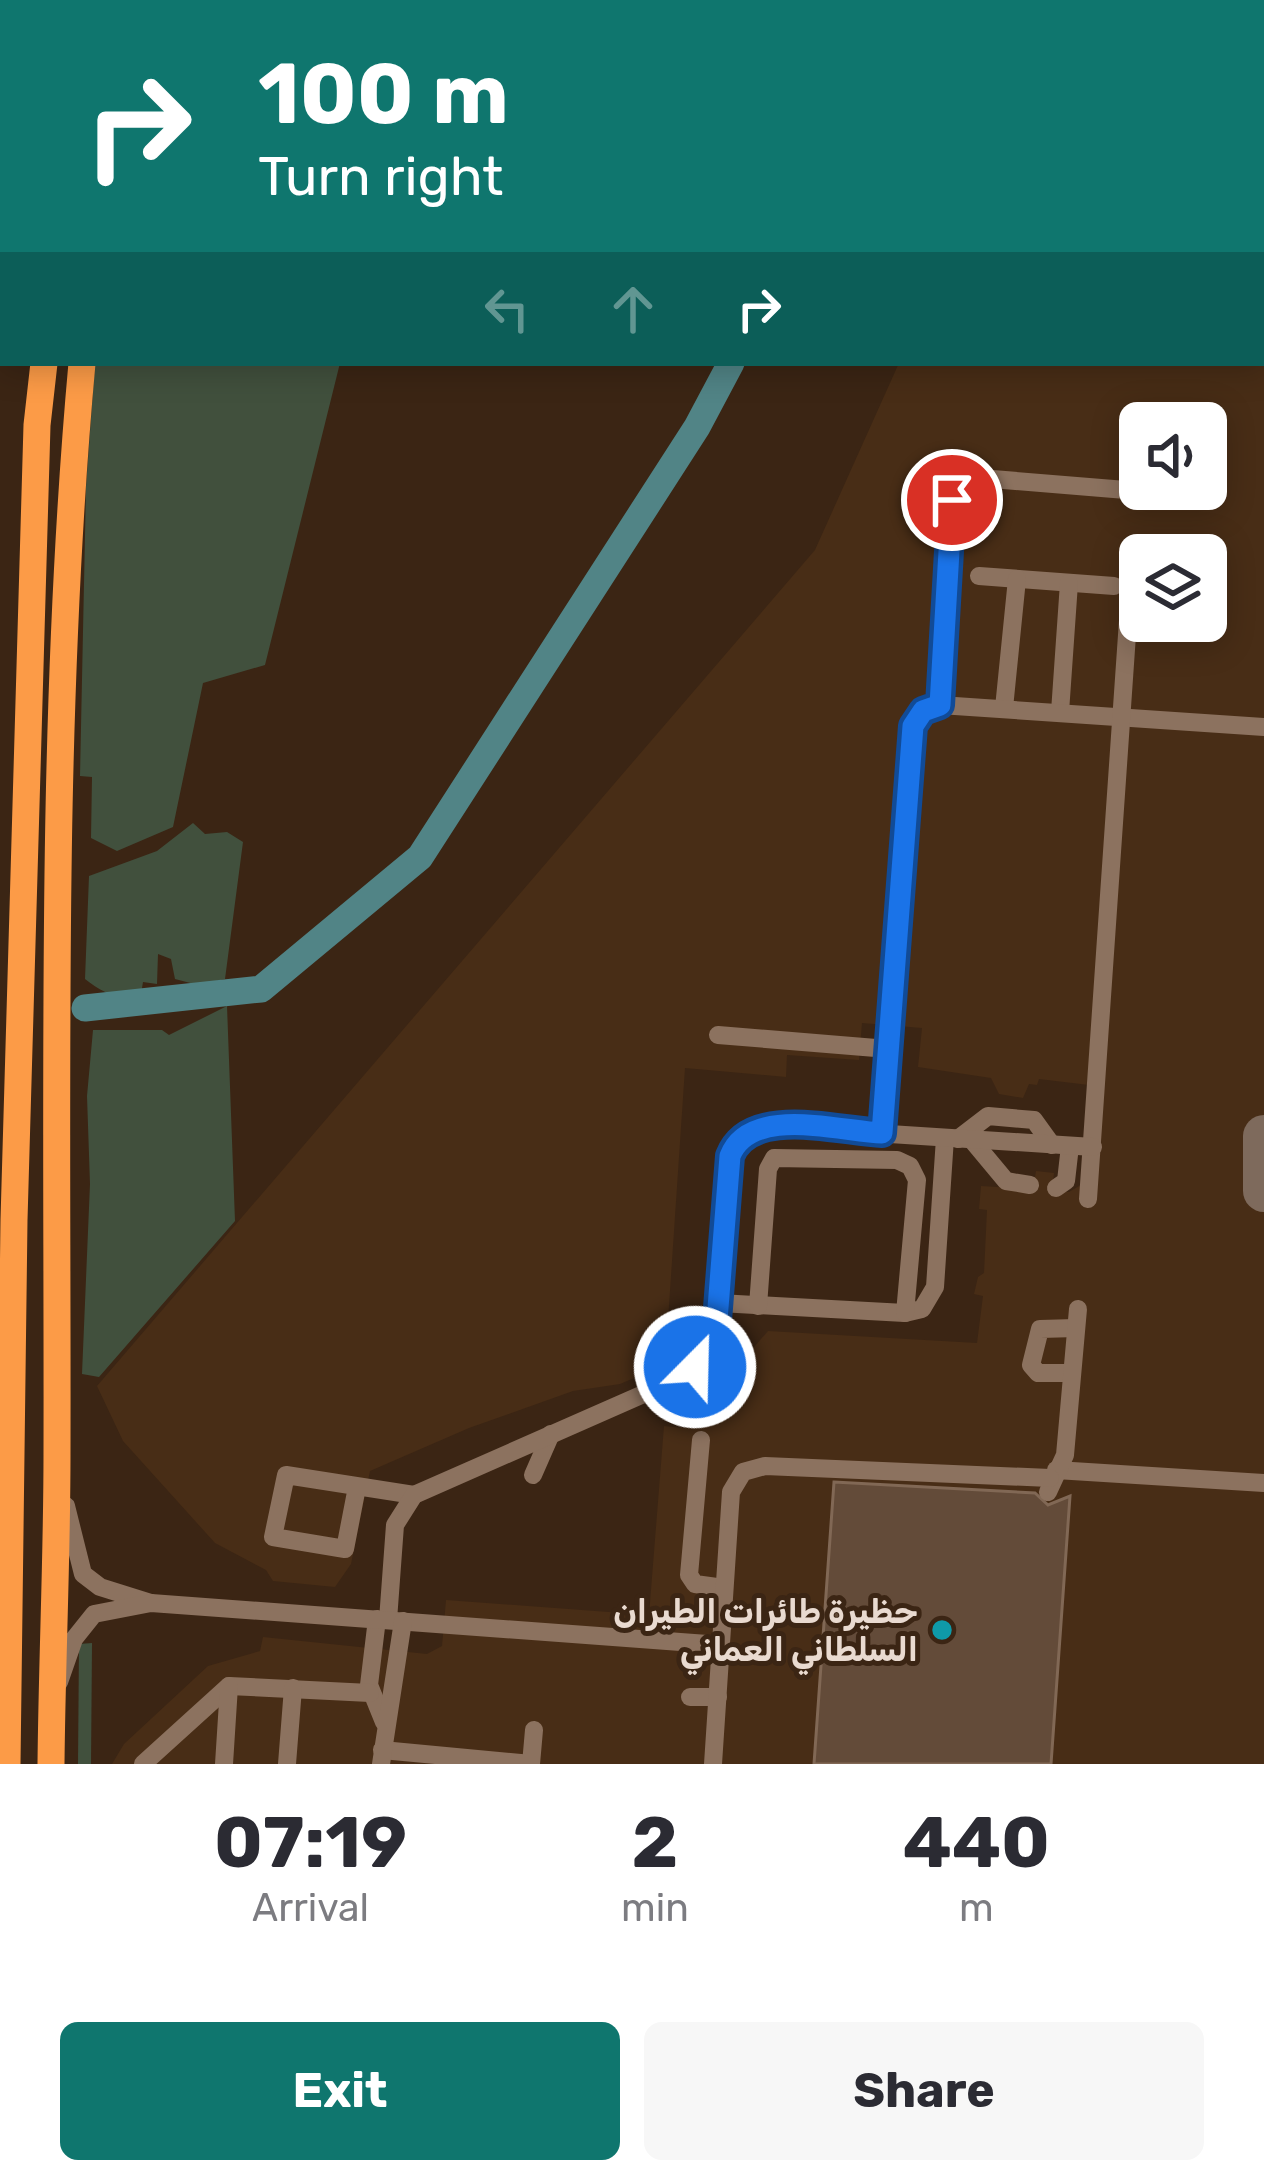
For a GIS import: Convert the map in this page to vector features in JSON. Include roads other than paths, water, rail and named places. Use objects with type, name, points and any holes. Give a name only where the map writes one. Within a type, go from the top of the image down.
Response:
[{"type":"highway","points":[[7,1764],[14,1220],[37,448],[44,366]]},
{"type":"highway","points":[[51,1764],[57,1459],[55,972],[67,561],[82,366]]},
{"type":"main road","points":[[0,1257],[14,1220]]},
{"type":"lane","points":[[940,705],[952,500],[958,487],[980,478],[1119,489]]},
{"type":"lane","points":[[979,576],[1114,586]]},
{"type":"lane","points":[[1004,708],[1017,578]]},
{"type":"lane","points":[[1060,712],[1070,583]]},
{"type":"lane","points":[[1088,1199],[1127,642]]},
{"type":"lane","points":[[882,1133],[913,726],[923,711],[940,705],[1004,708],[1264,727]]},
{"type":"lane","points":[[718,1035],[888,1049]]},
{"type":"lane","points":[[534,1730],[531,1764],[381,1757],[384,1722],[394,1697],[389,1620],[395,1525],[414,1496],[695,1367],[716,1333],[734,1147],[747,1132],[765,1126],[1093,1147]]},
{"type":"lane","points":[[820,1156],[822,1130]]},
{"type":"lane","points":[[958,1139],[1006,1181],[1030,1186]]},
{"type":"lane","points":[[719,1304],[905,1313],[922,1309],[935,1287],[958,1139]]},
{"type":"lane","points":[[1056,1188],[1066,1181],[1061,1146]]},
{"type":"lane","points":[[758,1306],[770,1163],[780,1155],[820,1156],[896,1160],[915,1172],[905,1313]]},
{"type":"lane","points":[[1051,1480],[1065,1455],[1077,1318],[1040,1329],[1031,1365],[1038,1372],[1072,1373]]},
{"type":"lane","points":[[533,1475],[551,1434]]},
{"type":"lane","points":[[700,1440],[690,1579],[699,1586],[724,1588]]},
{"type":"lane","points":[[57,1459],[80,1568],[100,1587],[151,1603]]},
{"type":"lane","points":[[713,1764],[730,1510],[737,1477],[757,1466],[1051,1480],[1264,1483]]},
{"type":"lane","points":[[357,1487],[345,1549],[273,1538],[286,1475],[414,1496]]},
{"type":"lane","points":[[444,1481],[453,1503]]},
{"type":"lane","points":[[695,1508],[730,1510]]},
{"type":"lane","points":[[52,1704],[74,1639],[88,1620],[105,1609],[151,1603],[721,1645]]},
{"type":"lane","points":[[384,1722],[370,1694],[389,1620]]},
{"type":"lane","points":[[142,1764],[230,1686],[370,1694]]},
{"type":"lane","points":[[224,1764],[230,1686]]},
{"type":"lane","points":[[287,1764],[293,1688]]},
{"type":"lane","points":[[690,1697],[718,1697]]},
{"type":"lane","points":[[170,1764],[172,1737]]},
{"type":"waterway","points":[[85,1008],[261,989],[420,857],[697,427],[729,366]]},
{"type":"place","name":"حظيرة طائرات الطيران السلطاني العماني","points":[[942,1630]]}]
